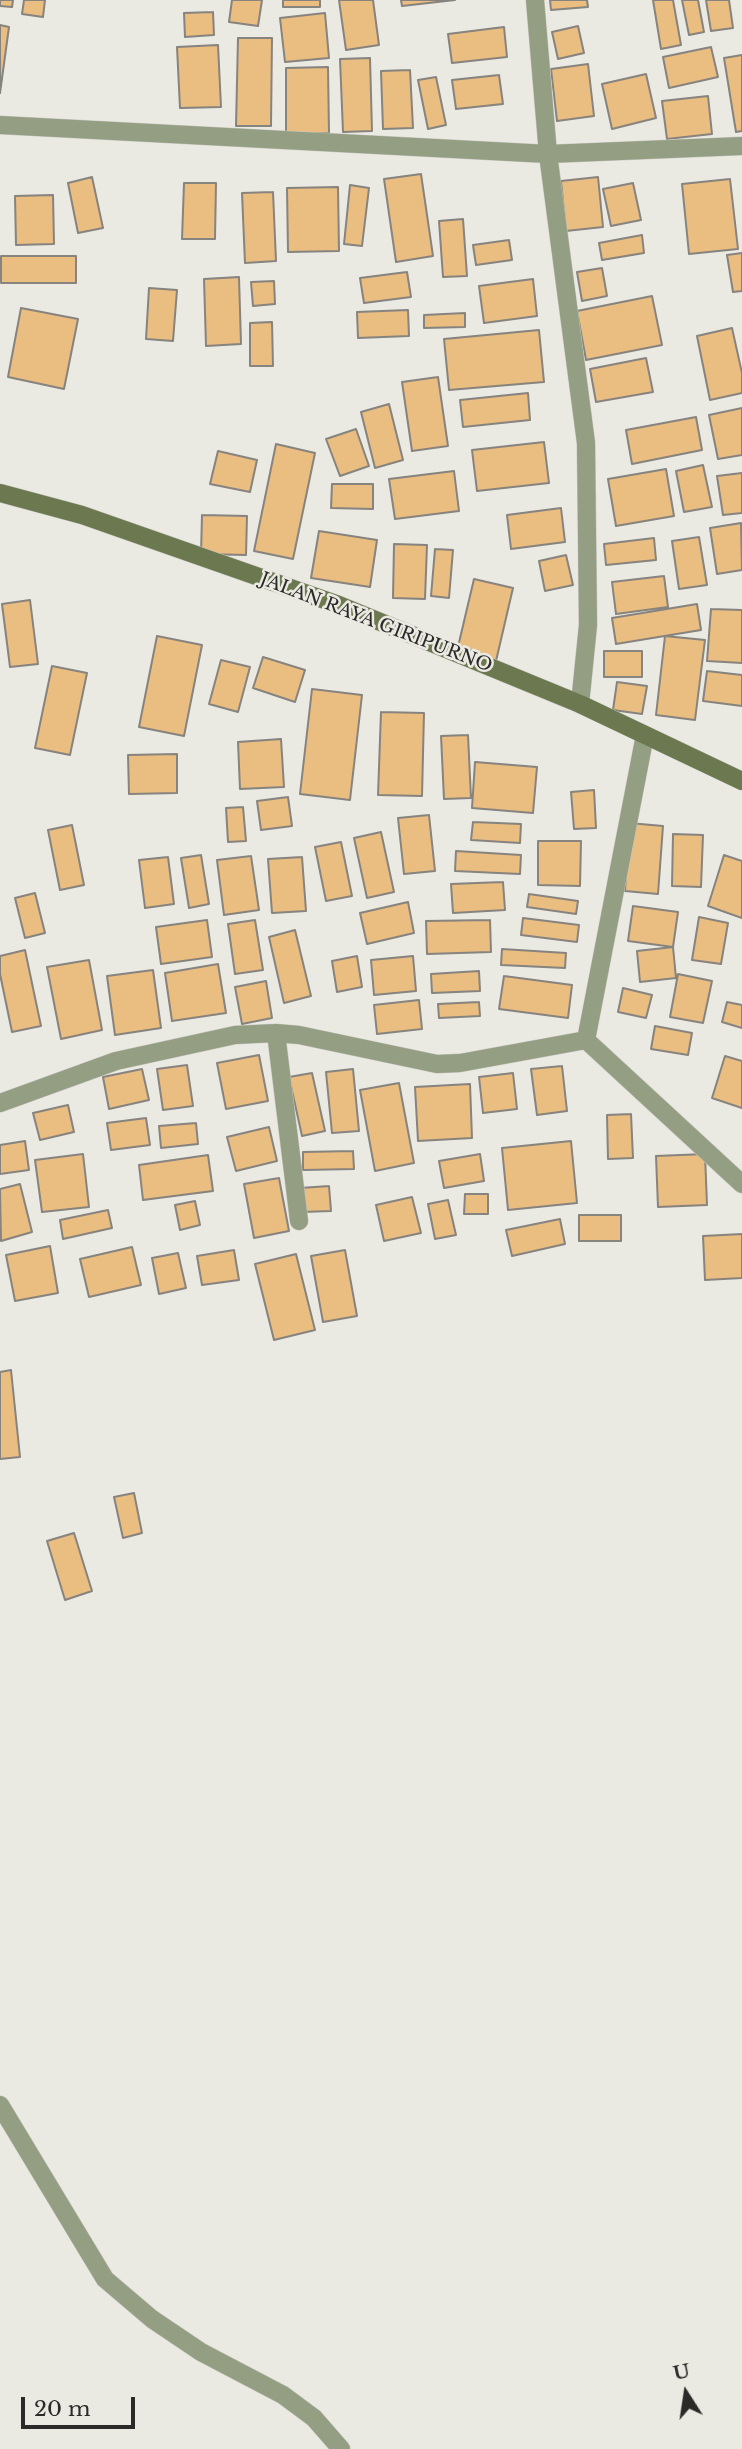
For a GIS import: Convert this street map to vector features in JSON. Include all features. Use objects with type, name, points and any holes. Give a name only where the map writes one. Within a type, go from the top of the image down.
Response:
[{"type":"main road","name":"JALAN RAYA GIRIPURNO","points":[[0,493],[82,515],[340,605],[580,704],[742,781]]},
{"type":"street","points":[[535,0],[548,154],[586,443],[588,625],[580,704]]},
{"type":"street","points":[[0,125],[548,154],[742,146]]},
{"type":"street","points":[[586,1040],[645,735]]},
{"type":"street","points":[[276,1033],[299,1221]]},
{"type":"street","points":[[0,1102],[116,1061],[235,1035],[299,1035],[437,1064],[460,1063],[586,1040]]},
{"type":"street","points":[[586,1040],[742,1184]]},
{"type":"street","points":[[0,2105],[105,2279],[152,2319],[201,2352],[284,2395],[314,2418],[341,2449]]},
{"type":"building","points":[[0,0],[13,0],[12,7],[0,6]]},
{"type":"building","points":[[24,0],[45,0],[43,17],[22,14]]},
{"type":"building","points":[[232,0],[262,0],[258,26],[229,22]]},
{"type":"building","points":[[283,0],[320,0],[320,7],[283,7]]},
{"type":"building","points":[[339,0],[373,0],[379,45],[346,50]]},
{"type":"building","points":[[401,0],[455,0],[402,6]]},
{"type":"building","points":[[550,0],[587,0],[588,7],[551,10]]},
{"type":"building","points":[[653,0],[673,0],[681,45],[661,49]]},
{"type":"building","points":[[682,0],[698,0],[704,32],[689,35]]},
{"type":"building","points":[[706,0],[729,0],[733,28],[711,31]]},
{"type":"building","points":[[213,12],[214,35],[185,37],[184,13]]},
{"type":"building","points":[[325,13],[329,58],[285,62],[280,18]]},
{"type":"building","points":[[0,25],[9,27],[0,93]]},
{"type":"building","points":[[578,26],[584,53],[558,59],[552,32]]},
{"type":"building","points":[[504,27],[507,57],[452,63],[448,34]]},
{"type":"building","points":[[238,38],[272,38],[271,126],[236,126]]},
{"type":"building","points":[[218,45],[221,107],[180,108],[177,47]]},
{"type":"building","points":[[711,47],[718,77],[669,88],[663,57]]},
{"type":"building","points":[[742,55],[742,131],[736,132],[724,58]]},
{"type":"building","points":[[370,58],[372,131],[343,132],[340,59]]},
{"type":"building","points":[[588,64],[594,116],[557,121],[551,69]]},
{"type":"building","points":[[328,67],[329,133],[286,134],[286,68]]},
{"type":"building","points":[[410,70],[413,128],[383,129],[381,71]]},
{"type":"building","points":[[646,74],[656,118],[612,129],[602,84]]},
{"type":"building","points":[[499,75],[503,104],[456,109],[452,80]]},
{"type":"building","points":[[436,77],[446,125],[428,129],[418,80]]},
{"type":"building","points":[[708,96],[712,134],[667,139],[662,101]]},
{"type":"building","points":[[421,174],[433,256],[396,262],[384,179]]},
{"type":"building","points":[[92,177],[103,228],[78,233],[68,183]]},
{"type":"building","points":[[598,177],[603,227],[566,231],[561,181]]},
{"type":"building","points":[[730,179],[738,249],[689,254],[682,184]]},
{"type":"building","points":[[184,183],[216,183],[215,239],[182,239]]},
{"type":"building","points":[[633,183],[641,220],[611,226],[603,189]]},
{"type":"building","points":[[350,185],[369,188],[362,246],[344,244]]},
{"type":"building","points":[[338,187],[339,251],[288,252],[287,188]]},
{"type":"building","points":[[273,192],[276,261],[245,263],[242,193]]},
{"type":"building","points":[[53,195],[54,244],[16,245],[15,196]]},
{"type":"building","points":[[463,219],[467,276],[443,277],[439,221]]},
{"type":"building","points":[[642,235],[644,253],[602,260],[599,243]]},
{"type":"building","points":[[509,240],[512,260],[476,265],[473,245]]},
{"type":"building","points":[[742,253],[742,291],[733,292],[727,255]]},
{"type":"building","points":[[1,256],[76,256],[76,283],[1,283]]},
{"type":"building","points":[[602,268],[607,296],[582,301],[577,272]]},
{"type":"building","points":[[407,272],[411,297],[364,303],[360,278]]},
{"type":"building","points":[[239,277],[241,344],[206,346],[204,279]]},
{"type":"building","points":[[533,279],[537,316],[484,323],[479,286]]},
{"type":"building","points":[[274,281],[275,304],[253,306],[251,282]]},
{"type":"building","points":[[149,288],[177,290],[173,341],[146,339]]},
{"type":"building","points":[[652,296],[662,345],[586,360],[577,311]]},
{"type":"building","points":[[21,308],[78,319],[64,389],[8,377]]},
{"type":"building","points":[[408,310],[409,336],[358,338],[357,312]]},
{"type":"building","points":[[465,313],[465,327],[424,328],[424,315]]},
{"type":"building","points":[[272,322],[273,366],[250,366],[250,323]]},
{"type":"building","points":[[732,328],[742,373],[742,393],[710,400],[697,336]]},
{"type":"building","points":[[539,330],[544,382],[449,390],[444,339]]},
{"type":"building","points":[[646,358],[653,392],[596,402],[590,369]]},
{"type":"building","points":[[438,377],[448,446],[412,451],[402,382]]},
{"type":"building","points":[[528,393],[530,420],[463,427],[460,400]]},
{"type":"building","points":[[389,404],[403,460],[375,468],[361,412]]},
{"type":"building","points":[[742,408],[742,455],[718,459],[709,415]]},
{"type":"building","points":[[696,417],[702,450],[632,464],[626,430]]},
{"type":"building","points":[[356,429],[369,466],[340,476],[326,439]]},
{"type":"building","points":[[544,442],[549,483],[477,491],[472,450]]},
{"type":"building","points":[[276,444],[315,453],[293,559],[254,551]]},
{"type":"building","points":[[218,451],[257,460],[250,492],[210,484]]},
{"type":"building","points":[[703,465],[712,507],[684,512],[676,471]]},
{"type":"building","points":[[666,469],[674,516],[616,526],[608,479]]},
{"type":"building","points":[[454,471],[459,511],[395,519],[389,479]]},
{"type":"building","points":[[742,473],[742,513],[723,515],[717,476]]},
{"type":"building","points":[[332,484],[373,484],[373,509],[331,508]]},
{"type":"building","points":[[561,508],[565,542],[511,549],[507,515]]},
{"type":"building","points":[[202,515],[247,516],[246,555],[201,554]]},
{"type":"building","points":[[741,523],[742,570],[717,574],[710,528]]},
{"type":"building","points":[[319,531],[377,540],[370,587],[311,578]]},
{"type":"building","points":[[699,537],[707,585],[679,589],[672,541]]},
{"type":"building","points":[[654,538],[656,560],[606,565],[604,544]]},
{"type":"building","points":[[394,544],[427,545],[425,599],[393,598]]},
{"type":"building","points":[[435,549],[453,550],[449,598],[431,596]]},
{"type":"building","points":[[566,555],[573,585],[545,591],[539,561]]},
{"type":"building","points":[[664,576],[668,607],[616,614],[612,582]]},
{"type":"building","points":[[474,579],[513,588],[496,661],[457,651]]},
{"type":"building","points":[[30,600],[38,664],[10,667],[2,604]]},
{"type":"building","points":[[697,604],[701,630],[616,644],[612,618]]},
{"type":"building","points":[[711,609],[742,610],[742,663],[707,661]]},
{"type":"building","points":[[157,636],[202,645],[184,736],[139,727]]},
{"type":"building","points":[[665,636],[705,640],[695,720],[656,715]]},
{"type":"building","points":[[604,651],[642,651],[642,677],[604,677]]},
{"type":"building","points":[[263,657],[305,670],[295,702],[253,688]]},
{"type":"building","points":[[221,660],[250,667],[238,712],[209,704]]},
{"type":"building","points":[[52,666],[87,673],[70,755],[35,748]]},
{"type":"building","points":[[707,671],[742,675],[742,706],[703,701]]},
{"type":"building","points":[[617,682],[647,686],[642,714],[613,710]]},
{"type":"building","points":[[312,689],[362,695],[350,800],[300,794]]},
{"type":"building","points":[[381,712],[424,713],[422,796],[378,795]]},
{"type":"building","points":[[468,735],[471,798],[444,799],[441,736]]},
{"type":"building","points":[[281,739],[284,787],[240,789],[238,742]]},
{"type":"building","points":[[177,754],[177,793],[129,794],[128,755]]},
{"type":"building","points":[[475,762],[537,767],[533,813],[472,808]]},
{"type":"building","points":[[594,790],[596,828],[574,829],[571,792]]},
{"type":"building","points":[[288,797],[292,826],[261,830],[257,801]]},
{"type":"building","points":[[243,807],[246,841],[228,842],[226,808]]},
{"type":"building","points":[[429,815],[435,871],[404,874],[398,818]]},
{"type":"building","points":[[473,822],[521,824],[520,843],[471,840]]},
{"type":"building","points":[[629,823],[663,826],[658,894],[625,891]]},
{"type":"building","points":[[72,825],[84,885],[60,890],[48,830]]},
{"type":"building","points":[[381,832],[394,892],[367,898],[354,838]]},
{"type":"building","points":[[673,834],[703,835],[701,887],[672,886]]},
{"type":"building","points":[[538,841],[581,841],[580,886],[538,885]]},
{"type":"building","points":[[341,842],[352,896],[326,901],[315,847]]},
{"type":"building","points":[[456,851],[521,855],[520,874],[455,871]]},
{"type":"building","points":[[201,855],[209,904],[189,908],[181,858]]},
{"type":"building","points":[[724,855],[742,861],[742,918],[708,906]]},
{"type":"building","points":[[251,856],[259,910],[224,915],[217,860]]},
{"type":"building","points":[[168,857],[174,904],[145,908],[139,860]]},
{"type":"building","points":[[302,857],[306,911],[272,913],[268,859]]},
{"type":"building","points":[[503,882],[505,910],[453,913],[451,884]]},
{"type":"building","points":[[35,893],[45,933],[25,938],[15,898]]},
{"type":"building","points":[[529,894],[578,901],[576,914],[527,907]]},
{"type":"building","points":[[408,902],[414,933],[367,944],[360,913]]},
{"type":"building","points":[[633,906],[678,912],[673,947],[628,941]]},
{"type":"building","points":[[699,917],[728,923],[721,964],[692,960]]},
{"type":"building","points":[[523,918],[579,925],[577,942],[521,935]]},
{"type":"building","points":[[207,920],[212,957],[161,964],[156,927]]},
{"type":"building","points":[[255,920],[263,970],[235,974],[228,924]]},
{"type":"building","points":[[490,920],[491,952],[427,954],[426,921]]},
{"type":"building","points":[[295,930],[311,996],[284,1003],[269,937]]},
{"type":"building","points":[[673,947],[676,978],[640,982],[637,951]]},
{"type":"building","points":[[502,949],[566,953],[565,968],[501,965]]},
{"type":"building","points":[[25,950],[41,1026],[12,1032],[0,974],[0,956]]},
{"type":"building","points":[[357,956],[362,987],[337,992],[332,961]]},
{"type":"building","points":[[413,956],[416,991],[374,995],[371,960]]},
{"type":"building","points":[[89,960],[102,1030],[61,1039],[47,967]]},
{"type":"building","points":[[218,964],[226,1013],[172,1021],[165,973]]},
{"type":"building","points":[[153,970],[161,1028],[115,1035],[107,976]]},
{"type":"building","points":[[479,971],[480,991],[432,993],[431,974]]},
{"type":"building","points":[[678,974],[712,981],[703,1023],[670,1017]]},
{"type":"building","points":[[504,976],[572,985],[568,1018],[499,1009]]},
{"type":"building","points":[[266,981],[272,1018],[242,1024],[235,987]]},
{"type":"building","points":[[623,988],[652,995],[646,1018],[618,1012]]},
{"type":"building","points":[[419,1000],[422,1029],[377,1034],[374,1005]]},
{"type":"building","points":[[479,1002],[480,1016],[439,1018],[438,1004]]},
{"type":"building","points":[[727,1002],[742,1005],[742,1028],[722,1022]]},
{"type":"building","points":[[655,1026],[692,1033],[688,1055],[651,1049]]},
{"type":"building","points":[[259,1055],[268,1101],[226,1109],[217,1063]]},
{"type":"building","points":[[725,1056],[742,1061],[742,1108],[712,1098]]},
{"type":"building","points":[[187,1065],[193,1106],[163,1110],[157,1069]]},
{"type":"building","points":[[562,1066],[567,1111],[537,1115],[531,1069]]},
{"type":"building","points":[[142,1069],[149,1100],[109,1109],[103,1077]]},
{"type":"building","points":[[353,1069],[359,1131],[332,1133],[326,1072]]},
{"type":"building","points":[[312,1073],[325,1131],[302,1136],[289,1077]]},
{"type":"building","points":[[513,1073],[517,1109],[483,1113],[479,1077]]},
{"type":"building","points":[[399,1083],[414,1163],[375,1171],[360,1090]]},
{"type":"building","points":[[470,1084],[472,1138],[418,1141],[415,1087]]},
{"type":"building","points":[[68,1105],[74,1132],[40,1140],[33,1113]]},
{"type":"building","points":[[631,1114],[633,1158],[608,1159],[607,1115]]},
{"type":"building","points":[[146,1118],[150,1145],[111,1150],[107,1123]]},
{"type":"building","points":[[196,1123],[198,1144],[161,1148],[159,1126]]},
{"type":"building","points":[[269,1127],[277,1161],[236,1171],[227,1137]]},
{"type":"building","points":[[25,1141],[29,1170],[0,1174],[0,1145]]},
{"type":"building","points":[[571,1141],[577,1203],[508,1210],[502,1148]]},
{"type":"building","points":[[353,1151],[354,1169],[303,1170],[303,1152]]},
{"type":"building","points":[[83,1154],[89,1207],[42,1212],[35,1160]]},
{"type":"building","points":[[480,1154],[484,1181],[444,1188],[439,1161]]},
{"type":"building","points":[[705,1154],[707,1205],[658,1207],[656,1156]]},
{"type":"building","points":[[208,1155],[213,1191],[143,1200],[139,1165]]},
{"type":"building","points":[[279,1178],[289,1231],[254,1238],[244,1184]]},
{"type":"building","points":[[20,1184],[32,1232],[1,1241],[0,1189]]},
{"type":"building","points":[[329,1186],[331,1211],[302,1212],[300,1188]]},
{"type":"building","points":[[465,1194],[488,1194],[488,1214],[464,1214]]},
{"type":"building","points":[[412,1197],[421,1233],[384,1241],[376,1205]]},
{"type":"building","points":[[448,1200],[456,1235],[435,1239],[428,1204]]},
{"type":"building","points":[[195,1201],[200,1225],[180,1230],[175,1205]]},
{"type":"building","points":[[108,1210],[112,1228],[63,1239],[60,1220]]},
{"type":"building","points":[[579,1215],[621,1215],[621,1241],[579,1241]]},
{"type":"building","points":[[560,1219],[565,1244],[512,1256],[506,1230]]},
{"type":"building","points":[[742,1234],[742,1278],[705,1280],[703,1236]]},
{"type":"building","points":[[50,1246],[58,1293],[15,1301],[6,1255]]},
{"type":"building","points":[[132,1247],[141,1285],[89,1297],[80,1259]]},
{"type":"building","points":[[234,1250],[239,1280],[202,1285],[197,1256]]},
{"type":"building","points":[[345,1250],[357,1316],[323,1322],[311,1256]]},
{"type":"building","points":[[178,1253],[186,1288],[159,1294],[152,1258]]},
{"type":"building","points":[[296,1254],[315,1330],[274,1340],[255,1264]]},
{"type":"building","points":[[11,1370],[20,1457],[0,1459],[0,1372]]},
{"type":"building","points":[[134,1493],[142,1533],[123,1538],[114,1497]]},
{"type":"building","points":[[74,1533],[92,1591],[65,1600],[47,1541]]}]
